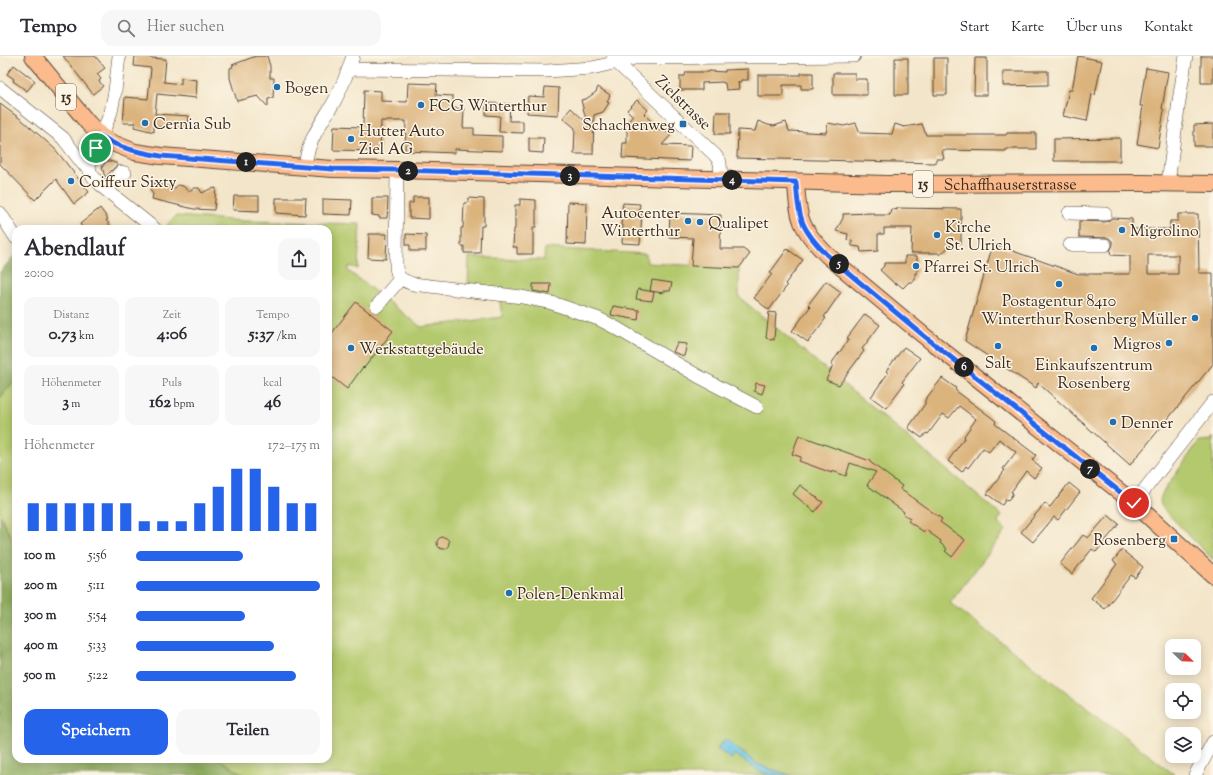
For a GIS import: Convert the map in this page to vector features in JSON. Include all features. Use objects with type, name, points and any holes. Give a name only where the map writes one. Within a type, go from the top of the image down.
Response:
[{"type":"main road","name":"Schaffhauserstrasse","points":[[33,56],[88,123],[101,136],[120,147],[135,152],[155,155],[332,169],[721,180],[887,184],[1213,184]]},
{"type":"main road","points":[[796,182],[798,210],[803,226],[814,242],[827,255],[923,335],[1134,503],[1213,575]]},
{"type":"street","points":[[119,56],[111,112],[89,166],[90,172],[94,179],[105,189],[150,225]]},
{"type":"street","points":[[306,167],[308,148],[342,86],[351,62],[547,71],[592,68],[614,60],[634,58],[854,56]]},
{"type":"street","points":[[1168,183],[1186,56]]},
{"type":"street","name":"Zielstrasse","points":[[614,60],[715,155],[720,162],[721,180]]},
{"type":"street","points":[[0,88],[63,138],[83,164],[89,166]]},
{"type":"street","points":[[397,170],[396,273],[400,279],[413,284],[552,303],[599,320],[618,329],[698,376],[757,407]]},
{"type":"street","points":[[105,189],[121,172],[125,173]]},
{"type":"street","points":[[0,213],[12,232]]},
{"type":"street","points":[[1069,213],[1105,214]]},
{"type":"street","points":[[1070,245],[1106,245]]},
{"type":"street","points":[[377,306],[400,279]]},
{"type":"street","points":[[1134,503],[1213,402]]},
{"type":"street","points":[[1195,775],[1212,747]]},
{"type":"green space","points":[[176,216],[243,221],[360,224],[358,269],[350,266],[347,270],[421,327],[502,317],[499,295],[468,291],[469,257],[544,260],[545,248],[646,254],[647,263],[739,268],[739,297],[1002,516],[997,522],[1006,530],[950,603],[1175,775],[244,775],[225,763],[332,763],[332,225],[167,225]]},
{"type":"green space","points":[[12,258],[12,384],[0,398],[0,272]]},
{"type":"green space","points":[[12,329],[12,539],[0,515],[0,343]]},
{"type":"green space","points":[[1213,437],[1213,560],[1167,513],[1160,501],[1163,492],[1199,441],[1211,440]]},
{"type":"green space","points":[[0,515],[12,539],[12,763],[225,763],[244,775],[0,775]]},
{"type":"water","points":[[725,739],[757,764],[791,775],[766,774],[752,767],[735,754],[731,759],[717,749]]},
{"type":"building","points":[[63,56],[95,56],[105,68],[97,74],[101,79],[99,81],[103,86],[93,94]]},
{"type":"building","points":[[135,56],[150,56],[150,58],[166,59],[164,82],[181,84],[181,78],[197,80],[196,98],[157,94],[155,114],[189,116],[188,129],[154,126],[154,132],[134,127],[135,123],[123,123],[125,97],[148,99],[151,68],[134,66]]},
{"type":"building","points":[[256,56],[267,56],[270,66],[270,78],[274,78],[273,98],[268,99],[268,107],[258,96],[237,101],[230,78],[230,68],[233,67],[232,65]]},
{"type":"building","points":[[1078,56],[1102,61],[1095,95],[1092,94],[1087,121],[1063,116],[1069,90],[1072,90]]},
{"type":"building","points":[[1201,56],[1213,56],[1213,83],[1201,83]]},
{"type":"building","points":[[895,58],[908,58],[908,95],[895,95]]},
{"type":"building","points":[[934,58],[947,58],[947,95],[934,95]]},
{"type":"building","points":[[975,58],[987,58],[987,95],[974,95]]},
{"type":"building","points":[[14,65],[35,81],[27,91],[13,81],[14,79],[7,74]]},
{"type":"building","points":[[1146,68],[1168,72],[1158,148],[1137,144],[1143,106],[1140,106]]},
{"type":"building","points":[[748,69],[748,80],[741,80],[741,82],[738,82],[739,89],[726,90],[725,83],[723,82],[702,83],[702,90],[680,90],[680,76],[685,76],[686,72],[725,72],[725,70]]},
{"type":"building","points":[[1003,71],[1048,71],[1048,85],[1003,86]]},
{"type":"building","points":[[801,73],[813,73],[813,89],[801,89],[801,85],[783,85],[783,96],[758,96],[758,75],[801,75]]},
{"type":"building","points":[[833,73],[855,73],[855,79],[867,79],[867,95],[833,95]]},
{"type":"building","points":[[408,83],[437,84],[436,95],[453,96],[453,108],[464,109],[463,128],[474,128],[474,135],[502,136],[502,151],[455,149],[455,153],[405,151],[406,121],[381,121],[380,151],[333,150],[334,126],[363,127],[364,90],[381,91],[381,101],[407,102]]},
{"type":"building","points":[[545,87],[559,88],[558,115],[527,113],[528,96],[544,97]]},
{"type":"building","points":[[598,87],[610,95],[607,102],[609,103],[603,112],[594,115],[593,154],[574,154],[575,128],[563,118],[571,108],[587,123],[581,100],[586,99],[596,92]]},
{"type":"building","points":[[637,100],[648,110],[644,114],[660,130],[663,128],[671,135],[662,145],[691,146],[690,161],[622,158],[623,143],[627,143],[627,131],[623,127],[633,116],[627,110]]},
{"type":"building","points":[[486,103],[510,104],[509,121],[523,121],[523,133],[499,132],[500,116],[486,115]]},
{"type":"building","points":[[0,104],[22,120],[55,149],[89,192],[74,204],[56,179],[35,200],[0,164]]},
{"type":"building","points":[[716,112],[730,112],[730,134],[715,134]]},
{"type":"building","points":[[758,121],[774,126],[786,122],[789,131],[826,133],[828,123],[844,126],[856,123],[860,133],[892,134],[895,124],[904,127],[922,124],[926,135],[1006,135],[1007,133],[1036,133],[1036,149],[1006,149],[1006,151],[942,150],[944,159],[936,159],[936,163],[737,158],[738,130],[755,131]]},
{"type":"building","points":[[1213,124],[1213,146],[1194,146],[1194,125]]},
{"type":"building","points":[[529,138],[544,138],[543,153],[529,152]]},
{"type":"building","points":[[1120,138],[1120,161],[1054,161],[1054,139]]},
{"type":"building","points":[[106,161],[118,164],[105,177],[102,167]]},
{"type":"building","points":[[153,183],[175,188],[178,185],[183,186],[189,191],[194,188],[199,188],[202,193],[216,188],[214,210],[194,209],[152,199],[153,194],[150,190]]},
{"type":"building","points":[[234,196],[259,196],[259,211],[233,210]]},
{"type":"building","points":[[413,197],[429,197],[429,219],[409,218],[409,203],[413,203]]},
{"type":"building","points":[[276,198],[306,198],[305,215],[276,213]]},
{"type":"building","points":[[372,198],[388,198],[387,218],[379,218],[379,216],[372,215]]},
{"type":"building","points":[[468,198],[484,199],[484,226],[481,226],[480,253],[464,253],[464,246],[461,246],[461,228],[463,228],[464,203],[468,203]]},
{"type":"building","points":[[323,199],[352,200],[351,215],[323,214]]},
{"type":"building","points":[[520,199],[536,200],[536,227],[533,227],[533,254],[517,254],[517,247],[513,247],[515,205],[520,205]]},
{"type":"building","points":[[568,202],[587,203],[586,245],[567,244]]},
{"type":"building","points":[[623,203],[640,204],[639,211],[642,212],[640,244],[622,243],[623,225],[621,225]]},
{"type":"building","points":[[100,208],[108,219],[106,220],[110,225],[81,225],[80,224]]},
{"type":"building","name":"Kirche St. Ulrich","points":[[897,208],[961,209],[961,243],[953,243],[940,255],[938,253],[911,253],[912,228],[884,228],[884,234],[878,234],[878,251],[861,252],[860,247],[852,246],[852,241],[847,240],[848,234],[836,231],[843,218],[843,214],[874,213],[874,215],[890,215],[891,209],[897,210]]},
{"type":"building","points":[[670,213],[721,215],[720,249],[743,249],[750,254],[739,268],[691,266],[693,238],[669,237]]},
{"type":"building","name":"Einkaufszentrum Rosenberg","points":[[1178,214],[1198,214],[1199,273],[1213,273],[1213,364],[1130,465],[1038,383],[1036,388],[965,341],[993,244],[1078,274],[1130,274],[1130,256],[1111,255],[1110,251],[1113,245],[1109,238],[1079,237],[1079,221],[1105,222],[1112,218],[1132,219],[1132,229],[1170,229],[1170,221],[1178,221]],"holes":[[[1148,255],[1178,255],[1178,274],[1148,274]]]},
{"type":"building","points":[[369,234],[387,234],[386,259],[368,258]]},
{"type":"building","points":[[406,234],[426,235],[426,251],[410,251],[410,245],[406,245]]},
{"type":"building","points":[[787,249],[803,260],[785,284],[787,286],[769,310],[754,298],[772,274],[770,273]]},
{"type":"building","points":[[905,256],[917,256],[917,273],[915,273],[915,279],[913,282],[909,282],[903,288],[897,283],[896,285],[880,270],[884,266],[884,263],[905,263]]},
{"type":"building","points":[[652,280],[672,283],[670,291],[663,291],[663,293],[650,291]]},
{"type":"building","points":[[826,281],[841,292],[824,317],[826,318],[808,342],[792,331],[810,307],[808,305]]},
{"type":"building","points":[[533,284],[551,284],[550,294],[533,291]]},
{"type":"building","points":[[638,289],[654,292],[652,301],[636,299]]},
{"type":"building","points":[[356,302],[393,331],[347,389],[332,377],[332,333]]},
{"type":"building","points":[[613,306],[639,310],[638,320],[611,315]]},
{"type":"building","points":[[769,312],[776,313],[774,340],[766,338]]},
{"type":"building","points":[[865,314],[880,325],[862,349],[864,351],[839,385],[826,380],[833,365],[831,364],[849,339],[847,338]]},
{"type":"building","points":[[677,343],[687,344],[684,356],[673,352]]},
{"type":"building","points":[[904,347],[920,358],[902,382],[904,384],[886,408],[871,397],[888,373],[886,371]]},
{"type":"building","points":[[942,378],[956,388],[955,390],[996,421],[995,424],[1036,455],[1032,460],[1042,468],[1034,478],[1026,471],[1011,492],[1013,493],[1008,501],[1006,499],[1002,505],[987,494],[1016,452],[999,439],[989,452],[983,448],[968,468],[966,466],[962,472],[948,461],[976,419],[959,406],[949,418],[943,414],[928,434],[926,433],[922,438],[908,428],[925,404],[925,400]]},
{"type":"building","points":[[756,383],[765,385],[762,394],[754,391]]},
{"type":"building","points":[[799,435],[870,461],[902,486],[900,489],[942,519],[940,522],[965,540],[952,557],[945,551],[947,549],[940,543],[941,541],[926,530],[924,532],[908,521],[910,518],[903,514],[904,512],[867,485],[876,472],[850,463],[846,476],[832,471],[832,473],[799,461],[801,457],[792,454]]},
{"type":"building","points":[[1069,483],[1080,492],[1058,520],[1054,517],[1033,542],[1021,532],[1045,503],[1050,507]]},
{"type":"building","points":[[800,485],[823,502],[815,512],[793,494]]},
{"type":"building","points":[[1108,515],[1119,524],[1096,552],[1092,549],[1072,574],[1060,564],[1083,535],[1088,538]]},
{"type":"building","points":[[443,537],[447,539],[449,543],[447,547],[443,549],[439,547],[437,543],[439,539]]},
{"type":"building","points":[[1122,550],[1143,567],[1135,578],[1131,575],[1105,609],[1091,598],[1117,564],[1113,561]]},
{"type":"place","name":"Bogen","points":[[277,87]]},
{"type":"place","name":"FCG Winterthur","points":[[421,105]]},
{"type":"place","name":"Cernia Sub","points":[[145,123]]},
{"type":"place","name":"Schachenweg","points":[[683,124]]},
{"type":"place","name":"Hutter Auto Ziel AG","points":[[351,139]]},
{"type":"place","name":"Coiffeur Sixty","points":[[71,181]]},
{"type":"place","name":"Autocenter Winterthur","points":[[688,221]]},
{"type":"place","name":"Qualipet","points":[[700,222]]},
{"type":"place","name":"Migrolino","points":[[1122,230]]},
{"type":"place","name":"Kirche St. Ulrich","points":[[937,235]]},
{"type":"place","name":"Pfarrei St. Ulrich","points":[[916,266]]},
{"type":"place","name":"Postagentur 8410 Winterthur Rosenberg","points":[[1059,284]]},
{"type":"place","name":"Müller","points":[[1195,318]]},
{"type":"place","name":"Migros","points":[[1169,343]]},
{"type":"place","name":"Salt","points":[[998,346]]},
{"type":"place","name":"Werkstattgebäude","points":[[351,348]]},
{"type":"place","name":"Einkaufszentrum Rosenberg","points":[[1094,348]]},
{"type":"place","name":"Denner","points":[[1113,422]]},
{"type":"place","name":"Rosenberg","points":[[1174,539]]},
{"type":"place","name":"Polen-Denkmal","points":[[509,593]]},
{"type":"route","points":[[96,148],[101,136],[120,147],[135,152],[161,156],[332,169],[796,182],[798,210],[803,226],[814,242],[827,255],[923,335],[1134,503]]}]
